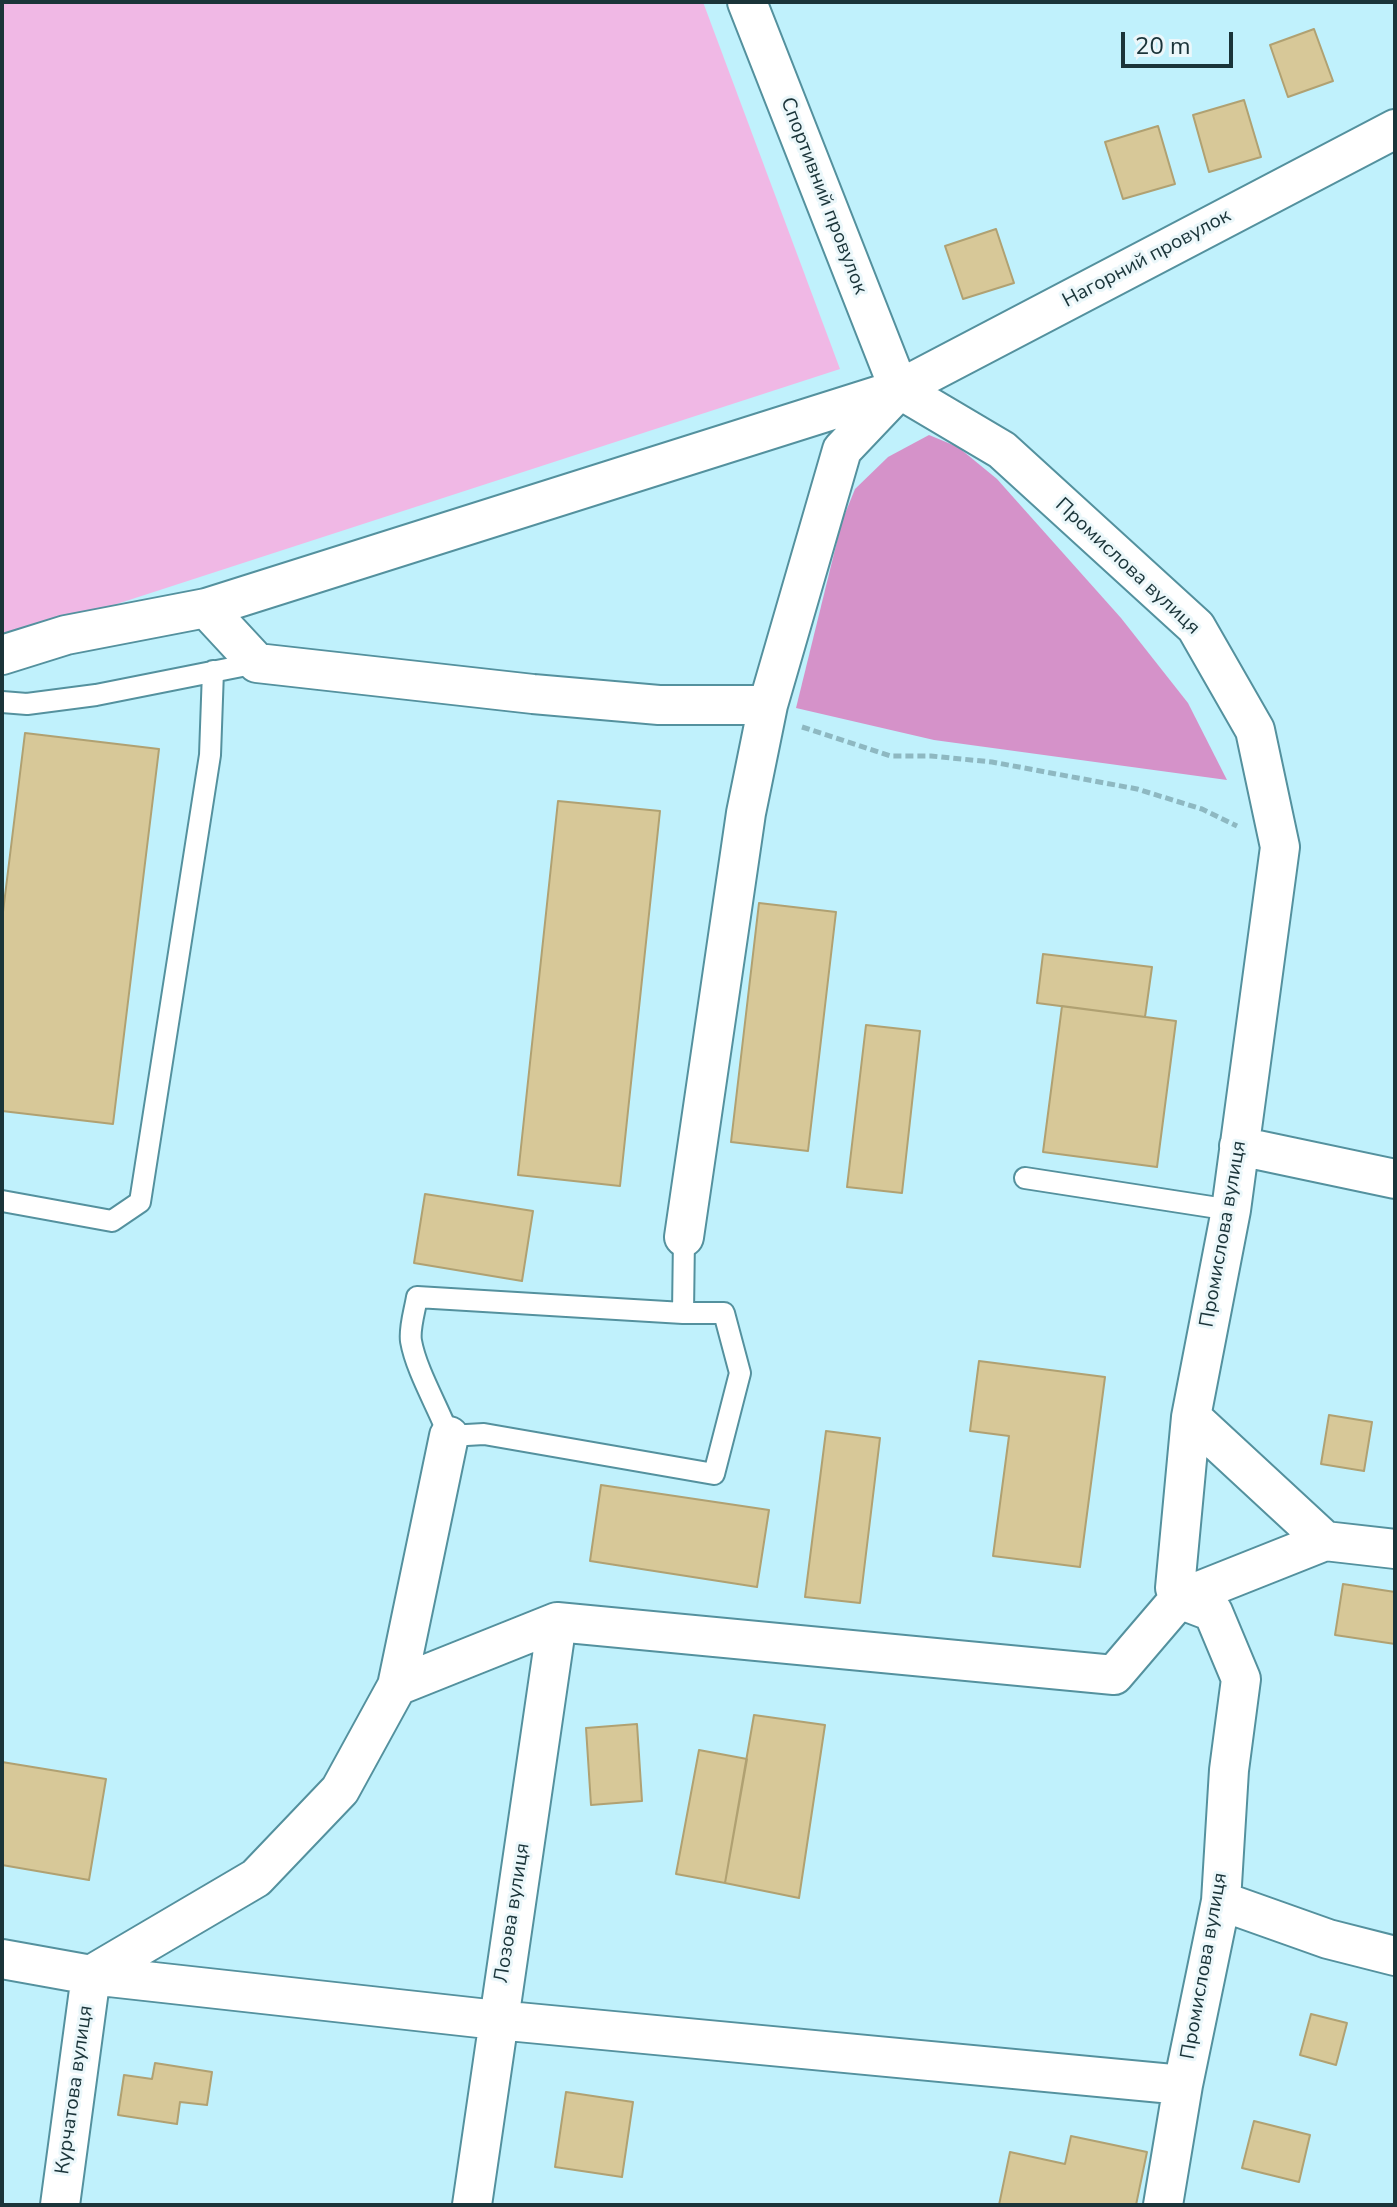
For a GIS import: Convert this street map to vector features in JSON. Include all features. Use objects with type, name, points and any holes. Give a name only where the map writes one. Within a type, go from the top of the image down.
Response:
[{"type":"street","name":"Спортивний провулок","points":[[747,2],[899,389]]},
{"type":"street","name":"Нагорний провулок","points":[[899,389],[1395,129]]},
{"type":"street","points":[[2,655],[66,635],[206,608],[899,389]]},
{"type":"street","points":[[684,1237],[746,813],[768,705],[842,450],[899,389]]},
{"type":"street","name":"Промислова вулиця","points":[[899,389],[1002,450],[1196,627],[1255,730],[1280,847],[1231,1210],[1191,1417],[1175,1588],[1179,1599],[1213,1612],[1241,1679],[1229,1770],[1221,1901],[1183,2085],[1163,2205]]},
{"type":"street","points":[[206,608],[257,663],[659,705],[768,705]]},
{"type":"street","points":[[1239,1146],[1395,1179]]},
{"type":"street","points":[[1191,1417],[1325,1541]]},
{"type":"street","points":[[91,1975],[256,1878],[340,1790],[397,1686],[449,1436]]},
{"type":"street","points":[[397,1686],[557,1622],[1114,1675],[1179,1599],[1325,1541],[1395,1549]]},
{"type":"street","name":"Лозова вулиця","points":[[472,2205],[557,1622]]},
{"type":"street","points":[[1221,1901],[1328,1939],[1395,1956]]},
{"type":"street","points":[[2,1959],[91,1975],[497,2020],[1183,2085]]},
{"type":"street","name":"Курчатова вулиця","points":[[60,2205],[91,1975]]},
{"type":"lane","points":[[2,702],[27,704],[96,695],[257,663]]},
{"type":"lane","points":[[2,1201],[112,1221],[140,1202],[210,755],[213,671]]},
{"type":"lane","points":[[1025,1178],[1231,1210]]},
{"type":"lane","points":[[683,1313],[684,1237]]},
{"type":"lane","points":[[417,1297],[724,1313],[740,1373],[714,1474],[484,1434],[449,1436],[438,1404],[421,1372],[411,1339],[417,1297]]},
{"type":"path","points":[[768,705],[795,724],[891,756],[992,762],[1137,789],[1202,809],[1280,847]]},
{"type":"shaded area","points":[[2,2],[703,2],[840,369],[83,615],[2,637]]},
{"type":"shaded area","points":[[929,435],[958,447],[997,479],[1121,618],[1188,703],[1227,780],[934,740],[796,708],[842,521],[855,489],[888,457]]},
{"type":"building","points":[[1314,29],[1333,81],[1288,97],[1270,45]]},
{"type":"building","points":[[1244,100],[1261,157],[1209,172],[1193,115]]},
{"type":"building","points":[[1158,126],[1175,184],[1123,199],[1105,142]]},
{"type":"building","points":[[996,229],[1014,283],[963,299],[945,246]]},
{"type":"building","points":[[25,733],[159,749],[113,1124],[2,1111],[2,920]]},
{"type":"building","points":[[558,801],[660,811],[620,1186],[518,1175]]},
{"type":"building","points":[[759,903],[836,912],[808,1151],[731,1142]]},
{"type":"building","points":[[1043,954],[1152,967],[1145,1017],[1037,1003]]},
{"type":"building","points":[[1062,1006],[1176,1021],[1157,1167],[1043,1152]]},
{"type":"building","points":[[866,1025],[920,1031],[902,1193],[847,1187]]},
{"type":"building","points":[[425,1194],[533,1211],[522,1281],[414,1263]]},
{"type":"building","points":[[979,1361],[1105,1377],[1080,1567],[993,1556],[1009,1436],[970,1431]]},
{"type":"building","points":[[1329,1415],[1372,1422],[1364,1471],[1321,1464]]},
{"type":"building","points":[[826,1431],[880,1438],[860,1603],[805,1597]]},
{"type":"building","points":[[601,1485],[769,1510],[757,1587],[590,1561]]},
{"type":"building","points":[[1343,1584],[1395,1592],[1395,1644],[1335,1635]]},
{"type":"building","points":[[754,1715],[825,1725],[799,1898],[725,1883]]},
{"type":"building","points":[[637,1724],[642,1801],[591,1805],[586,1728]]},
{"type":"building","points":[[699,1750],[747,1759],[725,1883],[676,1874]]},
{"type":"building","points":[[2,1762],[106,1779],[89,1880],[2,1865]]},
{"type":"building","points":[[1311,2014],[1347,2023],[1336,2065],[1300,2055]]},
{"type":"building","points":[[155,2063],[212,2072],[207,2105],[180,2102],[177,2124],[118,2115],[124,2075],[152,2079]]},
{"type":"building","points":[[566,2092],[633,2102],[622,2177],[555,2167]]},
{"type":"building","points":[[1254,2121],[1310,2135],[1299,2182],[1242,2168]]},
{"type":"building","points":[[1071,2136],[1147,2152],[1136,2205],[999,2205],[1010,2152],[1065,2164]]}]
